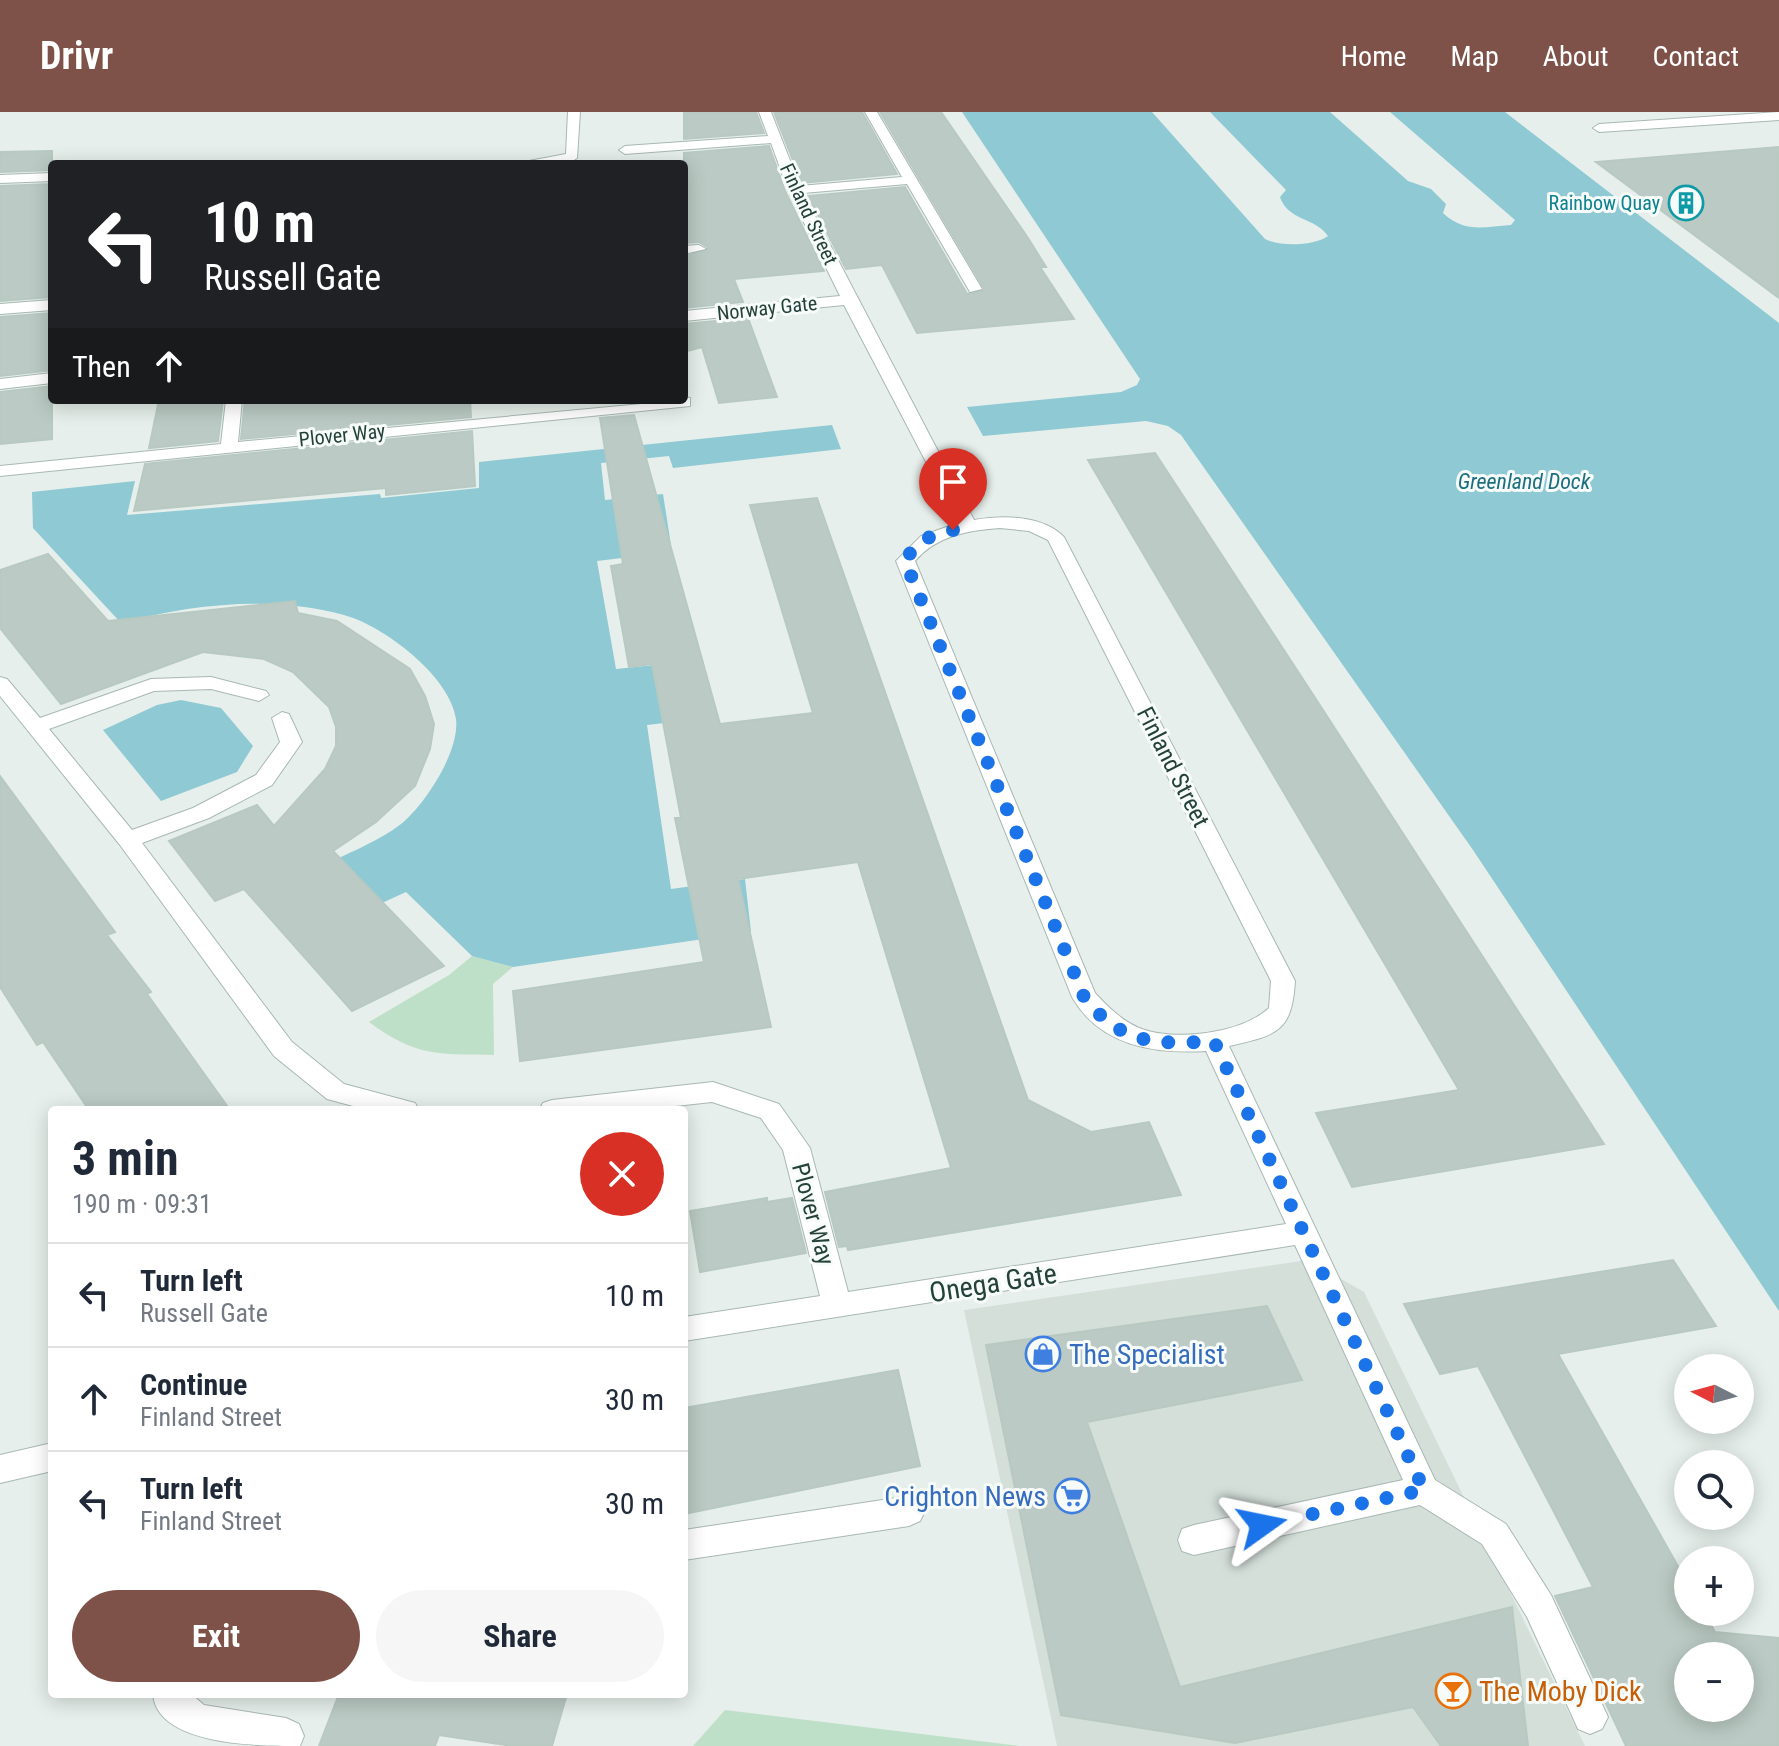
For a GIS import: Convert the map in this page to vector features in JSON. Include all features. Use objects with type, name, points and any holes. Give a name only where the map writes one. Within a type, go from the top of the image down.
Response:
[{"type":"street","points":[[565,160],[572,155],[574,112]]},
{"type":"street","name":"Finland Street","points":[[765,112],[795,190],[849,300],[969,527]]},
{"type":"street","points":[[871,112],[975,289]]},
{"type":"street","points":[[1599,128],[1779,116]]},
{"type":"street","points":[[625,150],[776,139]]},
{"type":"street","points":[[0,179],[48,177]]},
{"type":"street","points":[[795,190],[910,180]]},
{"type":"street","name":"Norway Gate","points":[[688,316],[849,300]]},
{"type":"street","points":[[0,309],[48,305]]},
{"type":"street","points":[[0,384],[48,378]]},
{"type":"street","points":[[229,446],[234,404]]},
{"type":"street","name":"Plover Way","points":[[0,471],[663,404]]},
{"type":"street","name":"Finland Street","points":[[1032,526],[1055,537],[1283,981],[1281,1011],[1261,1030],[1214,1041],[1166,1044],[1126,1035],[1103,1021],[1084,997],[905,561],[913,547],[937,533],[969,527],[1032,526]]},
{"type":"street","points":[[0,683],[128,840],[283,1049],[336,1092],[390,1106]]},
{"type":"street","points":[[38,726],[151,685],[211,683],[259,695]]},
{"type":"street","points":[[128,840],[201,813],[264,780],[291,742],[282,718]]},
{"type":"street","points":[[1214,1041],[1424,1490],[1494,1534],[1539,1606],[1590,1717]]},
{"type":"street","name":"Plover Way","points":[[588,1106],[713,1092],[770,1111],[796,1148],[837,1306]]},
{"type":"street","name":"Onega Gate","points":[[688,1328],[1302,1233]]},
{"type":"street","points":[[0,1469],[48,1458]]},
{"type":"street","points":[[1194,1540],[1424,1490]]},
{"type":"street","points":[[688,1544],[909,1511]]},
{"type":"street","points":[[170,1698],[196,1721],[286,1736]]},
{"type":"shaded area","points":[[1308,1260],[1364,1292],[1585,1746],[1057,1746],[964,1310]]},
{"type":"green space","points":[[472,956],[513,967],[493,984],[494,1055],[442,1053],[414,1048],[369,1022],[449,975]]},
{"type":"green space","points":[[725,1710],[1020,1746],[693,1746]]},
{"type":"water","name":"Greenland Dock","points":[[962,112],[1152,112],[1265,239],[1297,244],[1328,236],[1316,225],[1289,211],[1280,197],[1286,190],[1210,112],[1330,112],[1408,181],[1431,189],[1446,204],[1443,213],[1459,224],[1483,227],[1511,225],[1515,220],[1390,112],[1505,112],[1779,323],[1779,1311],[1473,850],[1181,435],[1168,426],[1146,421],[983,436],[967,407],[1121,392],[1137,385],[1140,379]]},
{"type":"water","points":[[832,425],[841,449],[673,468],[669,456],[601,463],[605,500],[663,494],[672,552],[597,561],[616,669],[703,660],[715,717],[647,725],[671,889],[745,879],[751,932],[513,967],[472,956],[406,892],[349,918],[309,872],[368,844],[401,824],[430,791],[447,761],[456,732],[451,703],[442,686],[413,655],[360,621],[289,605],[204,607],[121,623],[33,528],[32,492],[135,481],[127,515],[380,494],[381,498],[479,488],[479,462]]},
{"type":"water","points":[[181,700],[221,708],[253,746],[237,772],[161,801],[103,730],[157,705]]},
{"type":"building","points":[[684,112],[756,112],[764,133],[684,139]]},
{"type":"building","points":[[774,112],[862,112],[897,174],[802,183]]},
{"type":"building","points":[[880,112],[941,112],[1028,238],[1046,267],[1040,267],[1074,319],[917,333],[882,265],[846,269],[808,196],[905,187],[967,294],[985,290]]},
{"type":"building","points":[[769,146],[785,191],[824,271],[734,279],[743,302],[688,308],[688,256],[709,248],[699,242],[688,243],[688,160],[684,160],[684,153]]},
{"type":"building","points":[[1779,147],[1779,298],[1596,162]]},
{"type":"building","points":[[52,151],[52,160],[48,160],[48,170],[0,172],[0,152]]},
{"type":"building","points":[[48,184],[48,297],[0,301],[0,186]]},
{"type":"building","points":[[48,313],[48,370],[0,376],[0,317]]},
{"type":"building","points":[[748,318],[777,397],[719,403],[702,347],[688,351],[688,324]]},
{"type":"building","points":[[48,386],[48,404],[52,404],[52,439],[0,444],[0,392]]},
{"type":"building","points":[[158,404],[223,404],[218,441],[149,448]]},
{"type":"building","points":[[245,404],[470,404],[471,417],[241,439]]},
{"type":"building","points":[[634,415],[720,724],[813,713],[750,505],[817,498],[1028,1100],[1091,1132],[1149,1122],[1181,1195],[848,1250],[847,1246],[839,1247],[825,1192],[951,1168],[858,862],[738,879],[771,1027],[520,1061],[513,991],[704,962],[675,818],[681,818],[652,664],[629,667],[611,566],[623,564],[600,418]]},
{"type":"building","points":[[472,431],[475,486],[386,495],[386,488],[134,511],[145,464]]},
{"type":"building","points":[[1155,453],[1604,1144],[1352,1187],[1316,1113],[1459,1090],[1088,460]]},
{"type":"building","points":[[48,554],[108,621],[295,601],[298,613],[337,621],[410,669],[425,696],[434,724],[430,749],[415,786],[376,822],[333,851],[444,966],[352,1011],[244,889],[215,901],[169,841],[257,805],[274,826],[325,769],[336,746],[336,727],[329,707],[293,672],[264,659],[203,652],[61,704],[0,628],[0,570]]},
{"type":"building","points":[[0,776],[115,932],[107,935],[151,992],[147,994],[227,1106],[86,1106],[43,1042],[37,1045],[0,987]]},
{"type":"building","points":[[767,1198],[767,1202],[792,1198],[806,1253],[700,1272],[690,1211]]},
{"type":"building","points":[[1673,1260],[1716,1326],[1558,1354],[1674,1559],[1674,1626],[1712,1626],[1715,1632],[1779,1638],[1779,1746],[1626,1746],[1555,1596],[1593,1587],[1478,1366],[1440,1374],[1404,1304]]},
{"type":"building","points":[[1267,1306],[1302,1380],[1087,1422],[1180,1687],[1512,1607],[1528,1746],[1441,1746],[1413,1707],[1235,1743],[1061,1715],[986,1345]]},
{"type":"building","points":[[898,1370],[920,1466],[688,1513],[688,1407]]},
{"type":"building","points":[[337,1698],[566,1698],[552,1746],[512,1746],[439,1735],[435,1746],[319,1746]]},
{"type":"place","name":"Rainbow Quay","points":[[1686,203]]},
{"type":"place","name":"The Specialist","points":[[1043,1354]]},
{"type":"place","name":"Crighton News","points":[[1072,1496]]},
{"type":"place","name":"The Moby Dick","points":[[1453,1691]]},
{"type":"route","points":[[953,530],[937,533],[913,547],[905,561],[1084,997],[1103,1021],[1126,1035],[1166,1044],[1214,1041],[1424,1490],[1262,1525]]}]
